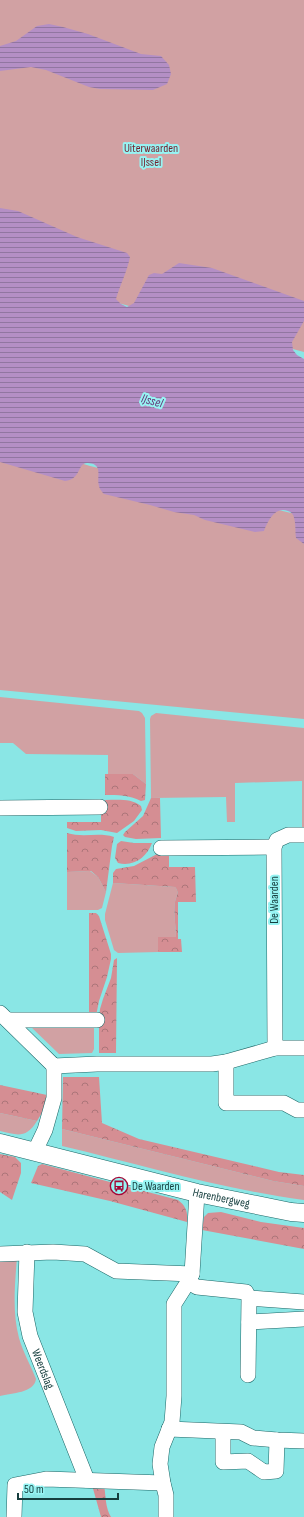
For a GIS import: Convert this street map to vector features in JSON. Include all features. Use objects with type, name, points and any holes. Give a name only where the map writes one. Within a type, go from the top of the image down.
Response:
[{"type":"street","points":[[0,808],[100,807]]},
{"type":"street","points":[[161,848],[274,847],[276,840],[284,836],[304,835]]},
{"type":"street","name":"De Waarden","points":[[274,847],[275,1048]]},
{"type":"street","points":[[4,1017],[97,1020]]},
{"type":"street","points":[[4,1017],[54,1066],[54,1098],[45,1130],[35,1151]]},
{"type":"street","points":[[54,1066],[97,1064],[212,1064],[226,1062],[275,1048],[304,1048]]},
{"type":"street","points":[[226,1062],[226,1103],[284,1103],[297,1110],[304,1110]]},
{"type":"street","name":"Harenbergweg","points":[[0,1143],[197,1193],[291,1212],[304,1213]]},
{"type":"street","points":[[166,1517],[166,1495],[160,1464],[162,1447],[172,1422],[174,1396],[174,1304],[190,1278],[197,1193]]},
{"type":"street","points":[[0,1254],[26,1252],[85,1254],[116,1271],[190,1278],[197,1287],[246,1292],[249,1298],[248,1375]]},
{"type":"street","name":"Weerdslag","points":[[26,1252],[25,1312],[30,1336],[87,1480]]},
{"type":"street","points":[[249,1298],[304,1302]]},
{"type":"street","points":[[249,1322],[304,1319]]},
{"type":"street","points":[[169,1429],[241,1432],[253,1438],[304,1441]]},
{"type":"street","points":[[223,1432],[223,1462],[248,1461],[264,1472],[276,1471],[277,1440]]},
{"type":"street","points":[[14,1517],[15,1485],[46,1479],[163,1483]]},
{"type":"green space","name":"Uiterwaarden IJssel","points":[[0,0],[304,0],[304,352],[0,270]]},
{"type":"green space","points":[[0,438],[90,466],[304,516],[304,719],[0,690]]},
{"type":"green space","points":[[0,697],[139,711],[145,718],[146,784],[133,774],[108,774],[108,755],[26,754],[13,743],[0,743]]},
{"type":"green space","points":[[156,713],[304,728],[304,827],[302,827],[302,781],[235,783],[235,822],[227,822],[226,797],[151,798],[150,719],[151,716]]},
{"type":"green space","points":[[105,774],[133,774],[146,784],[145,800],[141,801],[123,796],[105,795]]},
{"type":"green space","points":[[151,798],[160,798],[161,838],[136,839],[125,837],[123,835],[125,832],[143,816]]},
{"type":"green space","points":[[105,800],[124,800],[137,803],[141,806],[142,810],[134,821],[117,833],[101,830],[76,831],[67,828],[67,822],[101,822],[101,813],[106,813]]},
{"type":"green space","points":[[67,833],[114,837],[106,892],[98,877],[91,871],[67,872]]},
{"type":"green space","points":[[121,841],[152,843],[147,853],[139,860],[129,864],[124,864],[118,863],[115,858],[117,844]]},
{"type":"green space","points":[[159,853],[169,853],[169,867],[195,867],[196,902],[178,902],[178,939],[181,939],[182,952],[158,952],[158,937],[176,937],[174,911],[177,893],[175,887],[113,883],[113,873],[116,869],[134,866]]},
{"type":"green space","points":[[90,871],[98,877],[106,892],[102,908],[98,910],[67,910],[67,872]]},
{"type":"green space","points":[[113,883],[175,887],[177,893],[174,911],[176,937],[158,937],[158,952],[118,953],[114,950],[105,920],[105,914]]},
{"type":"green space","points":[[89,913],[96,913],[99,916],[111,954],[107,977],[96,1016],[89,1016]]},
{"type":"green space","points":[[117,958],[116,1053],[99,1053],[100,1009],[111,978],[114,960]]},
{"type":"green space","points":[[94,1024],[94,1049],[92,1053],[59,1054],[29,1025]]},
{"type":"green space","points":[[63,1077],[99,1077],[102,1123],[139,1139],[279,1172],[304,1175],[304,1186],[273,1181],[62,1129]]},
{"type":"green space","points":[[0,1085],[47,1095],[43,1111],[37,1121],[0,1113]]},
{"type":"green space","points":[[0,1113],[37,1121],[29,1131],[25,1133],[11,1134],[0,1131]]},
{"type":"green space","points":[[62,1129],[273,1181],[304,1186],[304,1200],[243,1190],[62,1146]]},
{"type":"green space","points":[[0,1154],[15,1157],[21,1163],[21,1173],[12,1200],[0,1192]]},
{"type":"green space","points":[[42,1164],[178,1200],[186,1210],[187,1222],[110,1201],[31,1183],[38,1166]]},
{"type":"green space","points":[[221,1212],[261,1222],[304,1228],[304,1249],[202,1230],[204,1217],[208,1213]]},
{"type":"green space","points":[[17,1257],[15,1277],[15,1318],[19,1338],[36,1379],[34,1384],[27,1390],[0,1396],[0,1261]]},
{"type":"green space","points":[[92,1485],[104,1485],[107,1505],[111,1517],[101,1517]]},
{"type":"water","points":[[49,24],[88,34],[141,54],[161,56],[169,65],[171,74],[167,84],[153,90],[100,89],[89,87],[46,70],[31,67],[0,71],[0,46],[16,41],[37,26]]},
{"type":"water","name":"IJssel","points":[[0,208],[18,211],[77,237],[127,253],[130,257],[129,263],[116,299],[127,307],[134,303],[149,275],[154,273],[162,274],[179,263],[212,268],[304,301],[304,321],[292,342],[293,350],[297,355],[304,359],[304,544],[296,538],[294,517],[288,511],[283,510],[276,512],[270,519],[264,531],[255,532],[205,520],[194,515],[174,512],[104,494],[99,487],[98,468],[93,464],[85,463],[74,477],[65,481],[0,462]]},
{"type":"place","name":"De Waarden","points":[[119,1186]]}]
